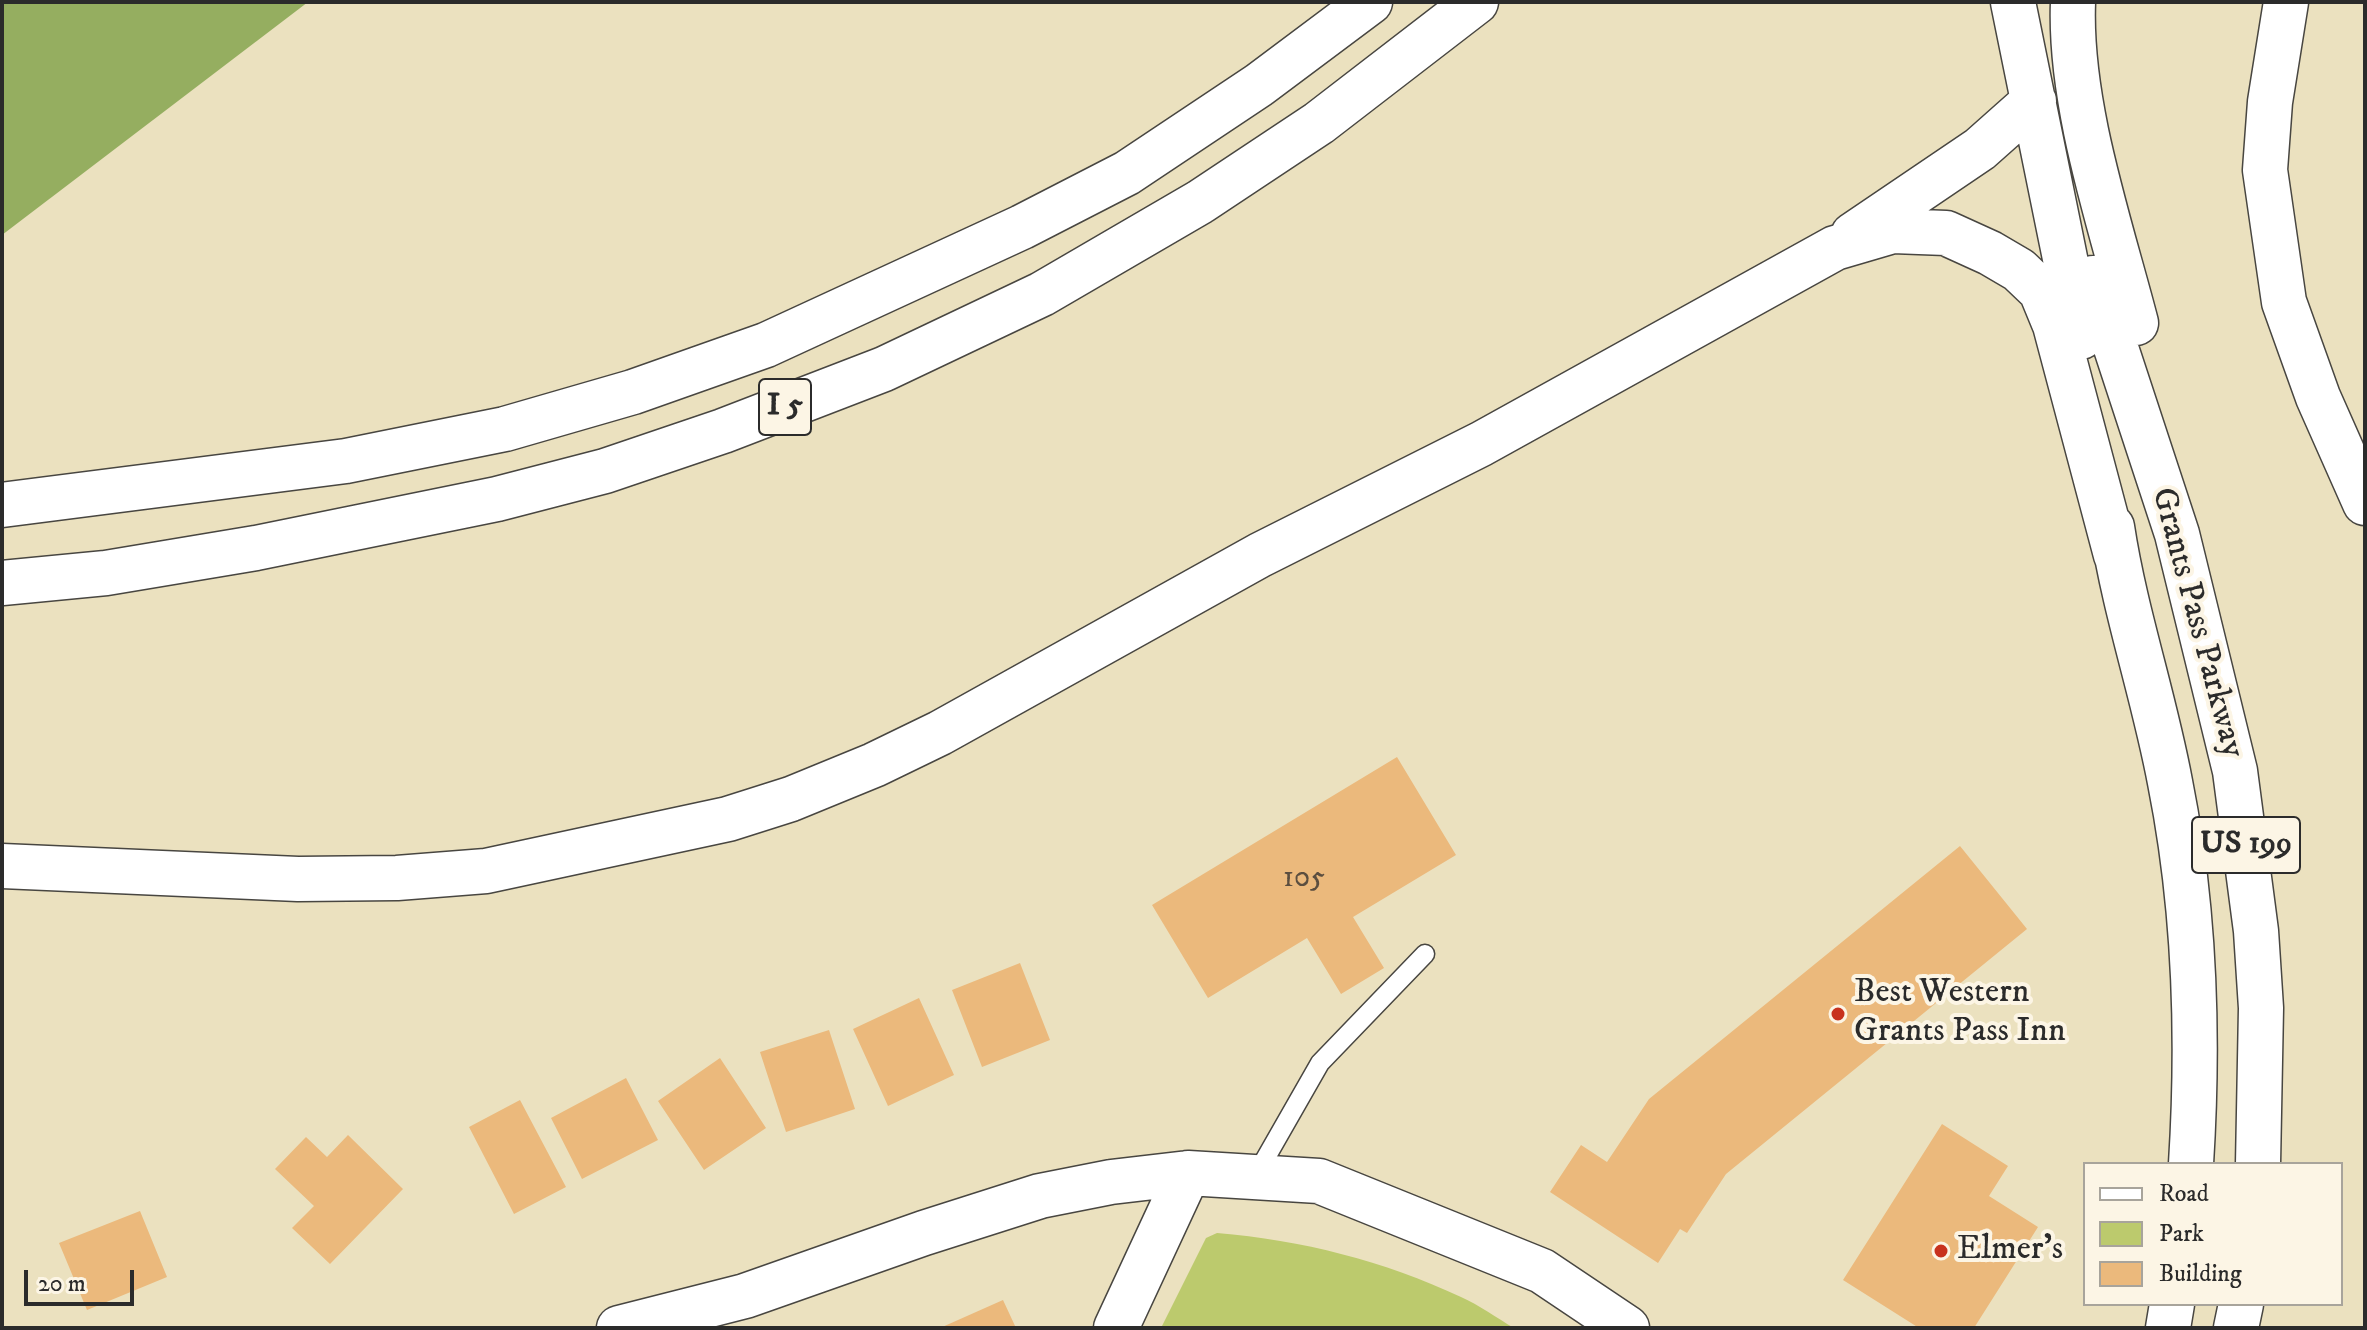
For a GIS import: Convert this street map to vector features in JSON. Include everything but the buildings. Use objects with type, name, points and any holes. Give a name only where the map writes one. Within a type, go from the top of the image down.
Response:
[{"type":"main road","name":"I 5","points":[[2,505],[346,461],[505,429],[633,392],[766,345],[1022,227],[1127,173],[1259,85],[1370,2]]},
{"type":"main road","name":"I 5","points":[[2,583],[106,573],[256,548],[497,499],[605,471],[723,431],[884,369],[1042,294],[1200,202],[1319,123],[1476,2]]},
{"type":"main road","name":"Grants Pass Parkway","points":[[2013,2],[2081,334],[2116,555],[2170,781],[2182,856],[2195,1007],[2191,1162]]},
{"type":"main road","points":[[2073,2],[2071,42],[2086,127],[2159,414],[2177,534]]},
{"type":"main road","points":[[2286,2],[2270,102],[2265,170],[2284,302],[2318,397],[2365,503]]},
{"type":"main road","name":"Grants Pass Parkway","points":[[2034,101],[2177,534],[2235,771],[2247,852],[2261,1008],[2258,1162]]},
{"type":"main road","points":[[2,866],[298,879],[397,878],[486,871],[728,819],[791,799],[874,765],[940,733],[1260,555],[1481,444],[1835,248],[1912,192],[1980,149],[2034,101]]},
{"type":"main road","points":[[1835,248],[1893,231],[1946,233],[2019,270],[2041,291],[2055,325],[2116,555]]},
{"type":"main road","points":[[1116,1328],[1188,1173]]},
{"type":"main road","points":[[619,1328],[745,1296],[1040,1196],[1111,1182],[1188,1173],[1319,1181],[1542,1271],[1627,1328]]},
{"type":"main road","points":[[2168,1328],[2172,1306]]},
{"type":"main road","points":[[2236,1328],[2241,1306]]},
{"type":"lane","points":[[1254,1177],[1320,1063],[1425,954]]},
{"type":"green space","points":[[2,2],[308,2],[2,235]]},
{"type":"green space","points":[[1217,1233],[1311,1247],[1372,1263],[1461,1297],[1514,1328],[1161,1328],[1206,1238]]},
{"type":"place","name":"Best Western Grants Pass Inn","points":[[1838,1014]]},
{"type":"place","name":"Elmer's","points":[[1941,1251]]}]
